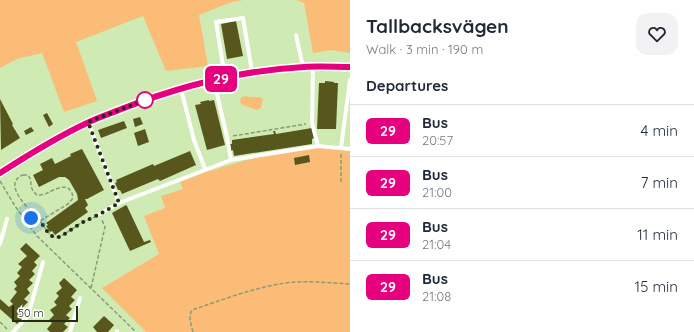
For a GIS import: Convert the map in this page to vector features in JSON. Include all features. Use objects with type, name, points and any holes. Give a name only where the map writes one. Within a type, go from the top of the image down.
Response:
[{"type":"street","points":[[0,173],[42,146],[88,122],[145,100],[180,89],[214,80],[282,68],[314,66],[350,67]]},
{"type":"lane","points":[[225,78],[216,22],[243,18],[253,73]]},
{"type":"lane","points":[[296,35],[303,67]]},
{"type":"lane","points":[[314,66],[312,123],[318,146]]},
{"type":"lane","points":[[214,80],[231,160]]},
{"type":"lane","points":[[341,148],[350,80]]},
{"type":"lane","points":[[180,89],[194,140],[205,169]]},
{"type":"lane","points":[[88,122],[119,203]]},
{"type":"lane","points":[[100,214],[119,203],[231,160],[318,146],[350,149]]},
{"type":"lane","points":[[0,244],[7,219]]},
{"type":"lane","points":[[13,332],[28,316],[43,262]]},
{"type":"lane","points":[[70,332],[80,298]]},
{"type":"path","points":[[227,137],[312,123]]},
{"type":"path","points":[[341,148],[342,184]]},
{"type":"path","points":[[22,215],[40,221],[68,204],[73,198],[70,191],[64,187],[58,188],[46,194],[37,195],[30,185],[31,180],[28,175],[22,175],[16,179],[14,183],[16,190],[22,202],[40,221],[53,237],[60,237],[81,223],[100,214],[105,227],[91,288]]},
{"type":"path","points":[[0,181],[22,215],[42,241],[136,332]]},
{"type":"path","points":[[193,332],[190,323],[190,314],[192,310],[251,291],[294,282],[317,281],[350,284]]},
{"type":"path","points":[[0,322],[10,332]]},
{"type":"shaded area","points":[[0,0],[243,0],[229,3],[199,15],[208,66],[166,71],[143,16],[76,42],[97,101],[64,112],[42,53],[17,59],[0,68]]},
{"type":"shaded area","points":[[296,0],[350,0],[350,53],[331,50],[313,53],[304,3]]},
{"type":"shaded area","points":[[246,96],[259,97],[263,99],[261,108],[256,110],[241,104],[240,99]]},
{"type":"shaded area","points":[[318,146],[350,149],[350,332],[146,332],[102,288],[159,254],[144,216],[165,208],[161,196],[183,189],[180,182],[206,172],[264,155]]},
{"type":"building","points":[[236,21],[243,56],[227,59],[221,24]]},
{"type":"building","points":[[325,81],[338,83],[336,129],[317,129],[319,83],[325,83]]},
{"type":"building","points":[[0,99],[20,138],[1,150]]},
{"type":"building","points":[[209,100],[214,100],[225,145],[207,150],[195,105]]},
{"type":"building","points":[[47,113],[53,124],[49,127],[43,115]]},
{"type":"building","points":[[140,117],[143,124],[135,127],[133,119]]},
{"type":"building","points":[[124,121],[127,128],[101,138],[98,130]]},
{"type":"building","points":[[31,127],[34,131],[26,135],[24,131]]},
{"type":"building","points":[[312,128],[314,138],[312,139],[312,144],[234,156],[233,150],[231,151],[230,144],[232,144],[232,140],[274,134],[273,131],[275,131],[276,134]]},
{"type":"building","points":[[145,129],[149,142],[138,146],[134,133]]},
{"type":"building","points":[[82,149],[104,190],[85,199],[88,205],[85,208],[88,212],[55,235],[52,231],[50,232],[46,226],[48,225],[46,223],[78,200],[77,194],[69,180],[65,177],[59,177],[39,187],[33,175],[43,170],[40,164],[52,158],[55,164],[71,156],[70,154]]},
{"type":"building","points":[[190,151],[196,165],[160,181],[158,179],[122,194],[120,190],[118,190],[115,183],[117,182],[116,180],[153,164],[154,166]]},
{"type":"building","points":[[309,155],[310,162],[295,165],[294,158]]},
{"type":"building","points":[[126,205],[144,242],[150,240],[151,242],[130,251],[112,213]]},
{"type":"building","points":[[26,243],[40,256],[34,262],[37,265],[32,271],[35,274],[29,280],[33,283],[27,289],[30,293],[24,299],[28,302],[22,308],[25,311],[20,317],[22,319],[17,324],[0,309],[0,299],[9,307],[13,304],[10,301],[17,292],[14,289],[17,286],[14,282],[20,276],[17,273],[22,267],[18,264],[27,256],[20,249]]},
{"type":"building","points":[[64,278],[77,290],[71,297],[75,300],[69,306],[72,309],[66,315],[70,318],[64,324],[68,327],[63,332],[50,332],[47,329],[52,323],[49,320],[54,315],[50,310],[57,305],[54,302],[59,296],[56,293],[62,288],[59,283]]},
{"type":"building","points":[[104,316],[114,325],[108,332],[97,332],[93,327]]},
{"type":"bus line","name":"29","points":[[0,173],[42,146],[88,122],[145,100],[180,89],[225,78],[282,68],[314,66],[350,67]]},
{"type":"route","points":[[31,218],[40,221],[53,237],[60,237],[81,223],[119,203],[88,122],[145,100]]}]
